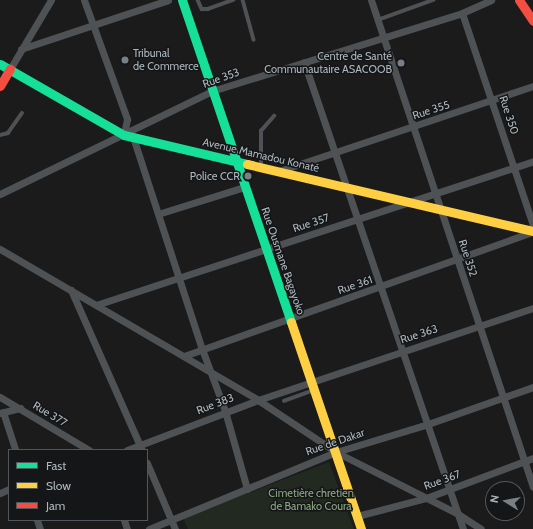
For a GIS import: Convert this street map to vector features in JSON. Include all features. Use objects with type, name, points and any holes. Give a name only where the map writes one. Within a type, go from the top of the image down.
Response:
[{"type":"main road","name":"Rue Ousmane Bagayoko","points":[[182,0],[235,162],[313,385],[361,529]]},
{"type":"main road","points":[[519,0],[533,21]]},
{"type":"main road","name":"Avenue Mamadou Konaté","points":[[0,64],[129,136],[260,168],[411,202],[441,211],[533,231]]},
{"type":"main road","points":[[0,86],[10,69]]},
{"type":"street","points":[[10,69],[51,0]]},
{"type":"street","points":[[84,0],[127,119],[129,136],[158,214],[202,349],[225,411],[247,489]]},
{"type":"street","points":[[21,50],[93,27],[168,0]]},
{"type":"street","name":"Rue 352","points":[[371,0],[533,487]]},
{"type":"street","name":"Rue 353","points":[[0,194],[129,136],[212,91],[383,36],[462,13],[491,0]]},
{"type":"street","name":"Rue 350","points":[[462,13],[494,102],[533,225]]},
{"type":"street","points":[[304,62],[463,529]]},
{"type":"street","name":"Rue 355","points":[[278,171],[494,102],[533,86]]},
{"type":"street","name":"Rue 357","points":[[96,304],[358,220],[533,161]]},
{"type":"street","points":[[158,214],[244,187]]},
{"type":"street","name":"Rue 361","points":[[184,356],[381,288],[533,231]]},
{"type":"street","points":[[0,248],[258,400],[336,452],[458,514],[481,529]]},
{"type":"street","points":[[71,290],[141,447]]},
{"type":"street","name":"Rue 363","points":[[313,385],[403,351],[533,308]]},
{"type":"street","name":"Rue 383","points":[[141,447],[225,411],[313,385]]},
{"type":"street","name":"Rue de Dakar","points":[[149,529],[336,452],[428,424],[533,387]]},
{"type":"street","name":"Rue 377","points":[[0,397],[87,449]]},
{"type":"street","points":[[15,449],[1,413],[20,408]]},
{"type":"street","name":"Rue 367","points":[[357,516],[426,498],[533,458]]},
{"type":"street","points":[[148,465],[175,529]]},
{"type":"lane","points":[[198,0],[202,9],[208,9],[233,0]]},
{"type":"lane","points":[[243,0],[254,40]]},
{"type":"lane","points":[[378,20],[433,0]]},
{"type":"lane","points":[[0,135],[8,134],[22,113]]},
{"type":"lane","points":[[260,168],[261,131],[274,116]]},
{"type":"lane","points":[[284,401],[313,385]]},
{"type":"green space","name":"Cimetière chretien de Bamako Coura","points":[[329,462],[354,529],[188,529],[183,518]]},
{"type":"traffic: fast","points":[[182,0],[291,322]]},
{"type":"traffic: fast","points":[[0,64],[124,135],[247,164]]},
{"type":"traffic: slow","points":[[247,164],[533,231]]},
{"type":"traffic: slow","points":[[291,322],[361,529]]},
{"type":"traffic: jam","points":[[519,0],[533,21]]},
{"type":"traffic: jam","points":[[0,86],[10,69]]},
{"type":"place","name":"Tribunal de Commerce","points":[[125,60]]},
{"type":"place","name":"Centre de Santé Communautaire ASACOOB","points":[[401,63]]},
{"type":"place","name":"Police CCR","points":[[248,176]]}]
